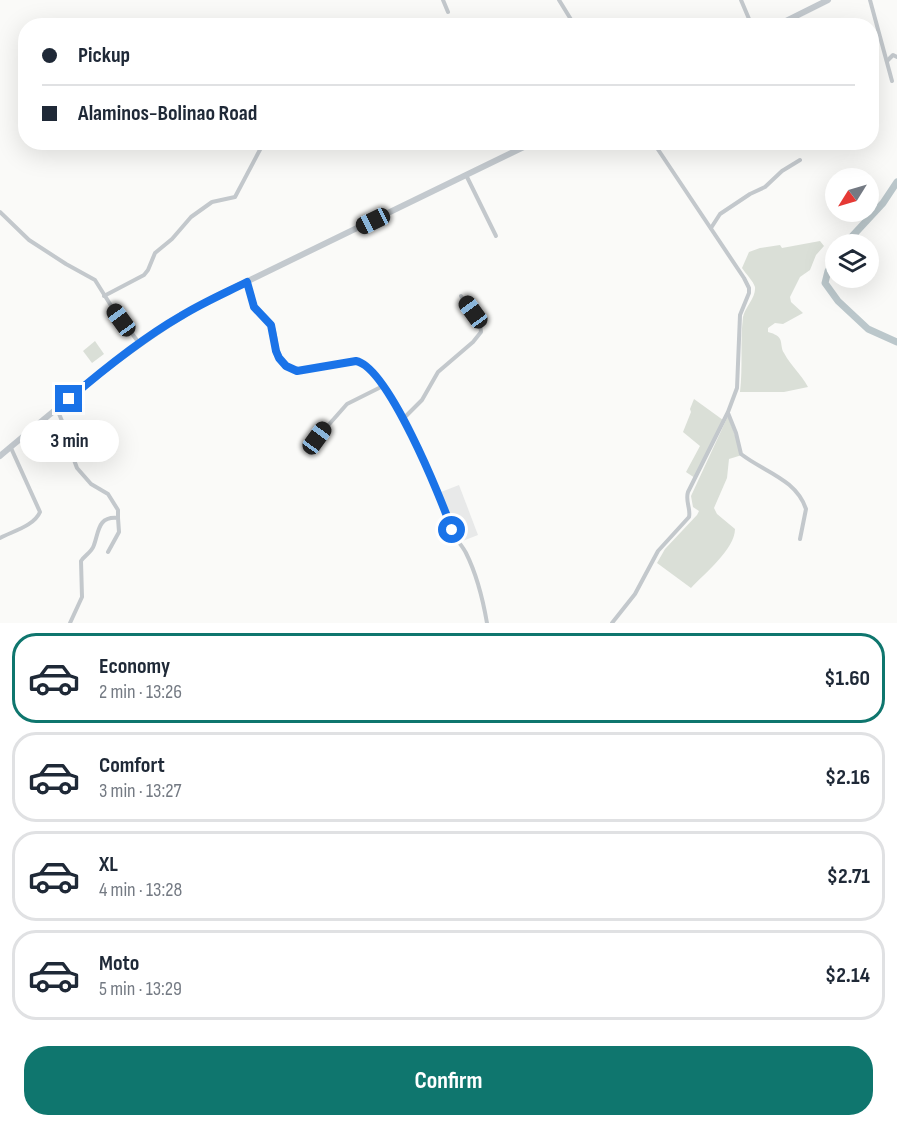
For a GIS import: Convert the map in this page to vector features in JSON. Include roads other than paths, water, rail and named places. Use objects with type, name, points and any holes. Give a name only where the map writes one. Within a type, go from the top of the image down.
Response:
[{"type":"main road","points":[[793,18],[828,0]]},
{"type":"main road","points":[[0,456],[139,343],[180,316],[518,150]]},
{"type":"street","points":[[443,0],[448,12]]},
{"type":"street","points":[[559,0],[570,18]]},
{"type":"street","points":[[741,0],[749,18]]},
{"type":"street","points":[[870,0],[875,18]]},
{"type":"street","points":[[879,32],[892,81]]},
{"type":"street","points":[[887,61],[892,55],[897,57]]},
{"type":"street","points":[[104,296],[144,275],[155,253],[172,239],[191,217],[212,202],[235,197],[260,150]]},
{"type":"street","points":[[612,623],[635,594],[658,551],[689,517],[688,492],[728,412],[737,388],[740,315],[743,304],[750,293],[749,288],[658,150]]},
{"type":"street","points":[[711,229],[720,214],[770,184],[782,171],[800,160]]},
{"type":"street","points":[[466,175],[496,236]]},
{"type":"street","points":[[0,212],[29,240],[94,280],[139,343]]},
{"type":"street","points":[[247,282],[254,307],[271,325],[276,351],[286,366],[297,371],[356,361],[362,362],[382,386],[403,419],[452,530],[468,558],[483,599],[487,623]]},
{"type":"street","points":[[403,419],[422,400],[438,372],[481,332],[480,324],[461,296]]},
{"type":"street","points":[[317,438],[347,404],[382,386]]},
{"type":"street","points":[[57,409],[77,468],[91,484],[108,494],[118,510],[119,532],[108,552]]},
{"type":"street","points":[[728,412],[741,454],[788,484],[804,504],[806,509],[800,539]]},
{"type":"street","points":[[0,538],[27,525],[37,518],[40,512],[10,447]]},
{"type":"street","points":[[70,623],[82,597],[81,561],[93,548],[99,526],[107,519],[118,519]]},
{"type":"waterway","points":[[854,234],[883,203],[897,182]]},
{"type":"waterway","points":[[829,288],[838,301],[868,329],[897,342]]}]
